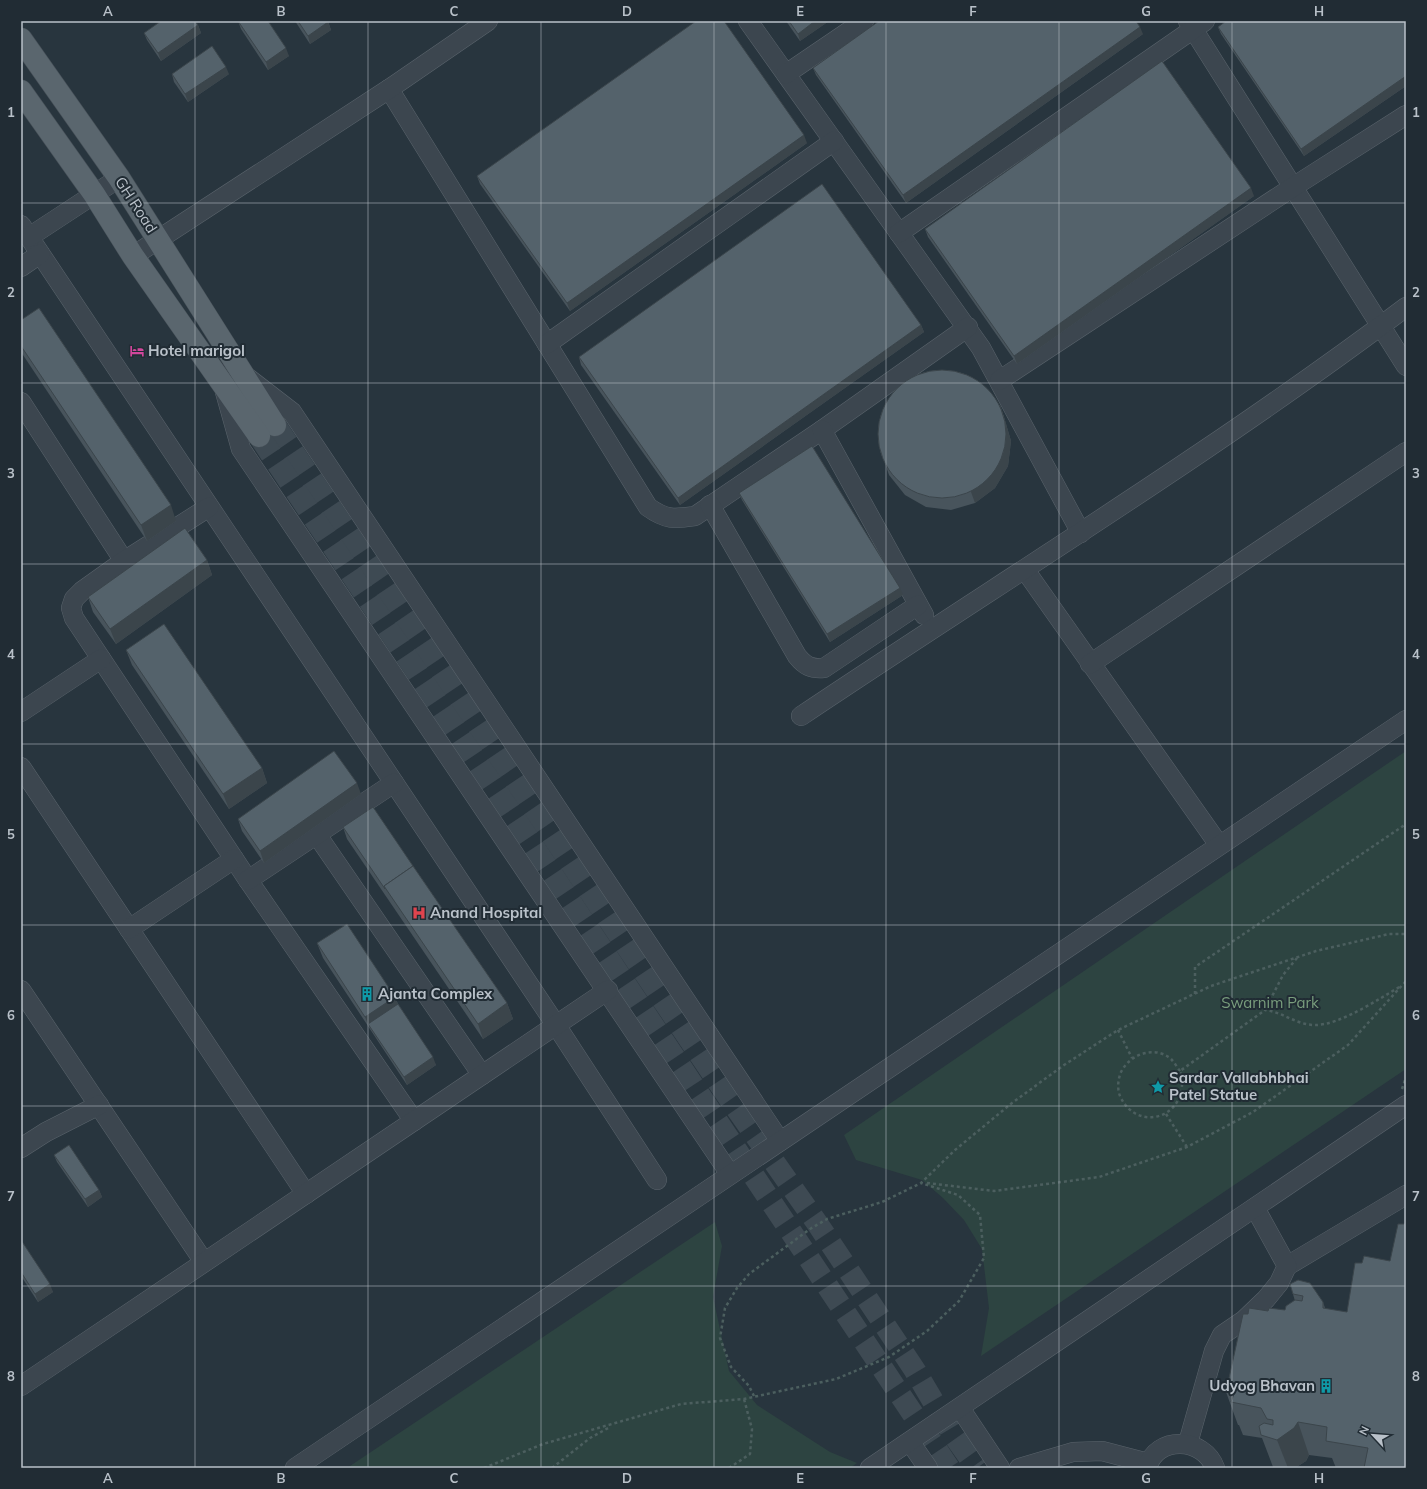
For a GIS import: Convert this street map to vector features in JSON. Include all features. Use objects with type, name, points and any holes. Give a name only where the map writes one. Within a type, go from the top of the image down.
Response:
[{"type":"main road","name":"GH Road","points":[[21,39],[119,178],[244,375],[267,430],[223,385],[133,256],[94,194],[21,91]]},
{"type":"street","points":[[133,256],[389,89],[488,21]]},
{"type":"street","points":[[748,21],[968,327],[1000,380],[1081,533]]},
{"type":"street","points":[[786,74],[864,21]]},
{"type":"street","points":[[899,233],[1196,24],[1293,187],[1406,366]]},
{"type":"street","points":[[389,89],[648,507],[660,516],[675,519],[695,516],[822,430],[968,327]]},
{"type":"street","points":[[1000,380],[1293,187],[1406,115]]},
{"type":"street","points":[[547,344],[834,142]]},
{"type":"street","points":[[119,178],[94,194],[25,231],[556,1025],[657,1180]]},
{"type":"street","points":[[21,267],[40,254]]},
{"type":"street","points":[[801,716],[931,628],[1025,570],[1081,533],[1381,326],[1406,307]]},
{"type":"street","points":[[244,375],[292,412],[780,1141]]},
{"type":"street","points":[[223,385],[241,449],[608,990],[730,1174]]},
{"type":"street","points":[[21,402],[124,561]]},
{"type":"street","points":[[822,430],[931,628]]},
{"type":"street","points":[[1090,664],[1406,452]]},
{"type":"street","points":[[710,505],[797,656],[804,664],[814,668],[824,668],[918,605]]},
{"type":"street","points":[[210,507],[124,561],[82,592],[74,599],[71,608],[74,618],[248,880],[414,1121]]},
{"type":"street","points":[[1025,570],[1219,845]]},
{"type":"street","points":[[21,712],[101,659]]},
{"type":"street","points":[[295,1468],[1406,720]]},
{"type":"street","points":[[21,768],[306,1194]]},
{"type":"street","points":[[248,880],[394,783]]},
{"type":"street","points":[[317,835],[482,1075]]},
{"type":"street","points":[[129,929],[234,858]]},
{"type":"street","points":[[21,990],[204,1262]]},
{"type":"street","points":[[21,1386],[608,990]]},
{"type":"street","points":[[21,1148],[46,1132],[99,1105]]},
{"type":"street","points":[[870,1468],[1406,1106]]},
{"type":"street","points":[[1188,1443],[1214,1351],[1222,1335],[1244,1320],[1266,1299],[1279,1283],[1287,1266],[1406,1195]]},
{"type":"street","points":[[1255,1208],[1287,1266]]},
{"type":"street","points":[[960,1408],[1000,1468]]},
{"type":"street","points":[[910,1442],[928,1468]]},
{"type":"street","points":[[1019,1468],[1073,1452],[1102,1451],[1147,1465],[1158,1451],[1172,1444],[1188,1443],[1202,1449],[1213,1460],[1215,1468]]},
{"type":"path","points":[[1195,994],[1195,967],[1406,824]]},
{"type":"path","points":[[754,1396],[749,1386],[731,1367],[720,1338],[725,1308],[737,1288],[749,1274],[827,1219],[882,1202],[921,1182],[955,1150],[1012,1103],[1064,1065],[1118,1030],[1211,986],[1316,951],[1390,934],[1406,934]]},
{"type":"path","points":[[1180,1071],[1266,1010],[1283,975],[1298,957]]},
{"type":"path","points":[[1266,1010],[1275,1011],[1295,1022],[1315,1025],[1336,1020],[1363,1008],[1405,982]]},
{"type":"path","points":[[921,1182],[994,1191],[1099,1177],[1187,1147],[1253,1112],[1348,1045],[1405,982]]},
{"type":"path","points":[[1118,1030],[1132,1058]]},
{"type":"path","points":[[1151,1052],[1160,1054],[1171,1060],[1180,1071],[1183,1081],[1181,1095],[1174,1108],[1166,1114],[1157,1117],[1147,1117],[1129,1110],[1123,1102],[1119,1093],[1118,1083],[1120,1074],[1125,1065],[1132,1058],[1151,1052]]},
{"type":"path","points":[[1166,1114],[1187,1147]]},
{"type":"path","points":[[484,1468],[543,1444],[681,1404],[744,1399],[836,1379],[888,1357],[927,1330],[959,1301],[984,1258],[980,1215],[958,1195],[921,1182]]},
{"type":"path","points":[[729,1468],[750,1454],[752,1429],[744,1399]]},
{"type":"path","points":[[552,1468],[590,1438],[614,1424]]},
{"type":"green space","name":"Swarnim Park","points":[[1406,751],[1406,1069],[981,1356],[989,1308],[982,1249],[964,1220],[943,1198],[922,1180],[856,1160],[844,1135]]},
{"type":"green space","points":[[715,1222],[722,1246],[713,1297],[729,1371],[757,1405],[830,1452],[857,1463],[850,1468],[347,1468]]},
{"type":"building","points":[[161,21],[195,21],[198,25],[158,53],[144,33]]},
{"type":"building","points":[[238,21],[268,21],[286,48],[266,62]]},
{"type":"building","points":[[298,21],[328,21],[328,22],[308,36]]},
{"type":"building","points":[[696,21],[724,21],[804,135],[567,303],[477,176]]},
{"type":"building","points":[[789,21],[815,21],[798,34]]},
{"type":"building","points":[[879,21],[1136,21],[1140,27],[903,195],[813,68]]},
{"type":"building","points":[[1226,21],[1406,21],[1406,76],[1301,149],[1218,27]]},
{"type":"building","points":[[212,46],[226,67],[185,94],[172,74]]},
{"type":"building","points":[[1162,61],[1251,188],[1014,356],[925,229]]},
{"type":"building","points":[[822,184],[921,325],[678,498],[579,357]]},
{"type":"building","points":[[39,308],[171,505],[141,525],[21,346],[21,320]]},
{"type":"building","points":[[942,370],[966,375],[987,389],[1001,410],[1006,434],[1001,458],[987,479],[966,493],[942,498],[918,493],[897,479],[883,458],[878,434],[883,410],[897,389],[918,375]]},
{"type":"building","points":[[812,446],[900,588],[827,634],[739,493]]},
{"type":"building","points":[[185,528],[207,560],[110,629],[88,597]]},
{"type":"building","points":[[164,624],[262,768],[223,794],[126,650]]},
{"type":"building","points":[[334,751],[357,783],[260,851],[238,819]]},
{"type":"building","points":[[373,807],[413,866],[384,886],[385,889],[343,827]]},
{"type":"building","points":[[413,866],[507,1003],[478,1024],[384,886]]},
{"type":"building","points":[[347,924],[395,997],[365,1017],[317,943]]},
{"type":"building","points":[[398,1004],[433,1057],[404,1077],[368,1024]]},
{"type":"building","points":[[69,1145],[99,1190],[85,1199],[54,1155]]},
{"type":"building","name":"Udyog Bhavan","points":[[1406,1222],[1406,1468],[1364,1468],[1368,1448],[1326,1441],[1327,1427],[1298,1422],[1294,1428],[1277,1440],[1261,1435],[1259,1426],[1264,1423],[1273,1425],[1273,1420],[1267,1419],[1261,1408],[1231,1402],[1234,1394],[1226,1392],[1243,1314],[1248,1314],[1249,1308],[1268,1311],[1269,1308],[1285,1310],[1286,1306],[1295,1300],[1302,1301],[1303,1296],[1293,1294],[1290,1284],[1298,1280],[1310,1283],[1323,1302],[1323,1308],[1347,1312],[1355,1263],[1362,1263],[1364,1256],[1390,1261],[1398,1224],[1404,1224]]},
{"type":"building","points":[[21,1240],[50,1284],[35,1294],[21,1272]]},
{"type":"tunnel","points":[[275,425],[729,1098],[817,1223],[914,1369],[952,1433],[977,1468]]},
{"type":"tunnel","points":[[259,436],[949,1468]]},
{"type":"place","name":"Hotel marigol","points":[[137,351]]},
{"type":"place","name":"Anand Hospital","points":[[419,913]]},
{"type":"place","name":"Ajanta Complex","points":[[367,994]]},
{"type":"place","name":"Sardar Vallabhbhai Patel Statue","points":[[1158,1087]]},
{"type":"place","name":"Udyog Bhavan","points":[[1326,1386]]}]
